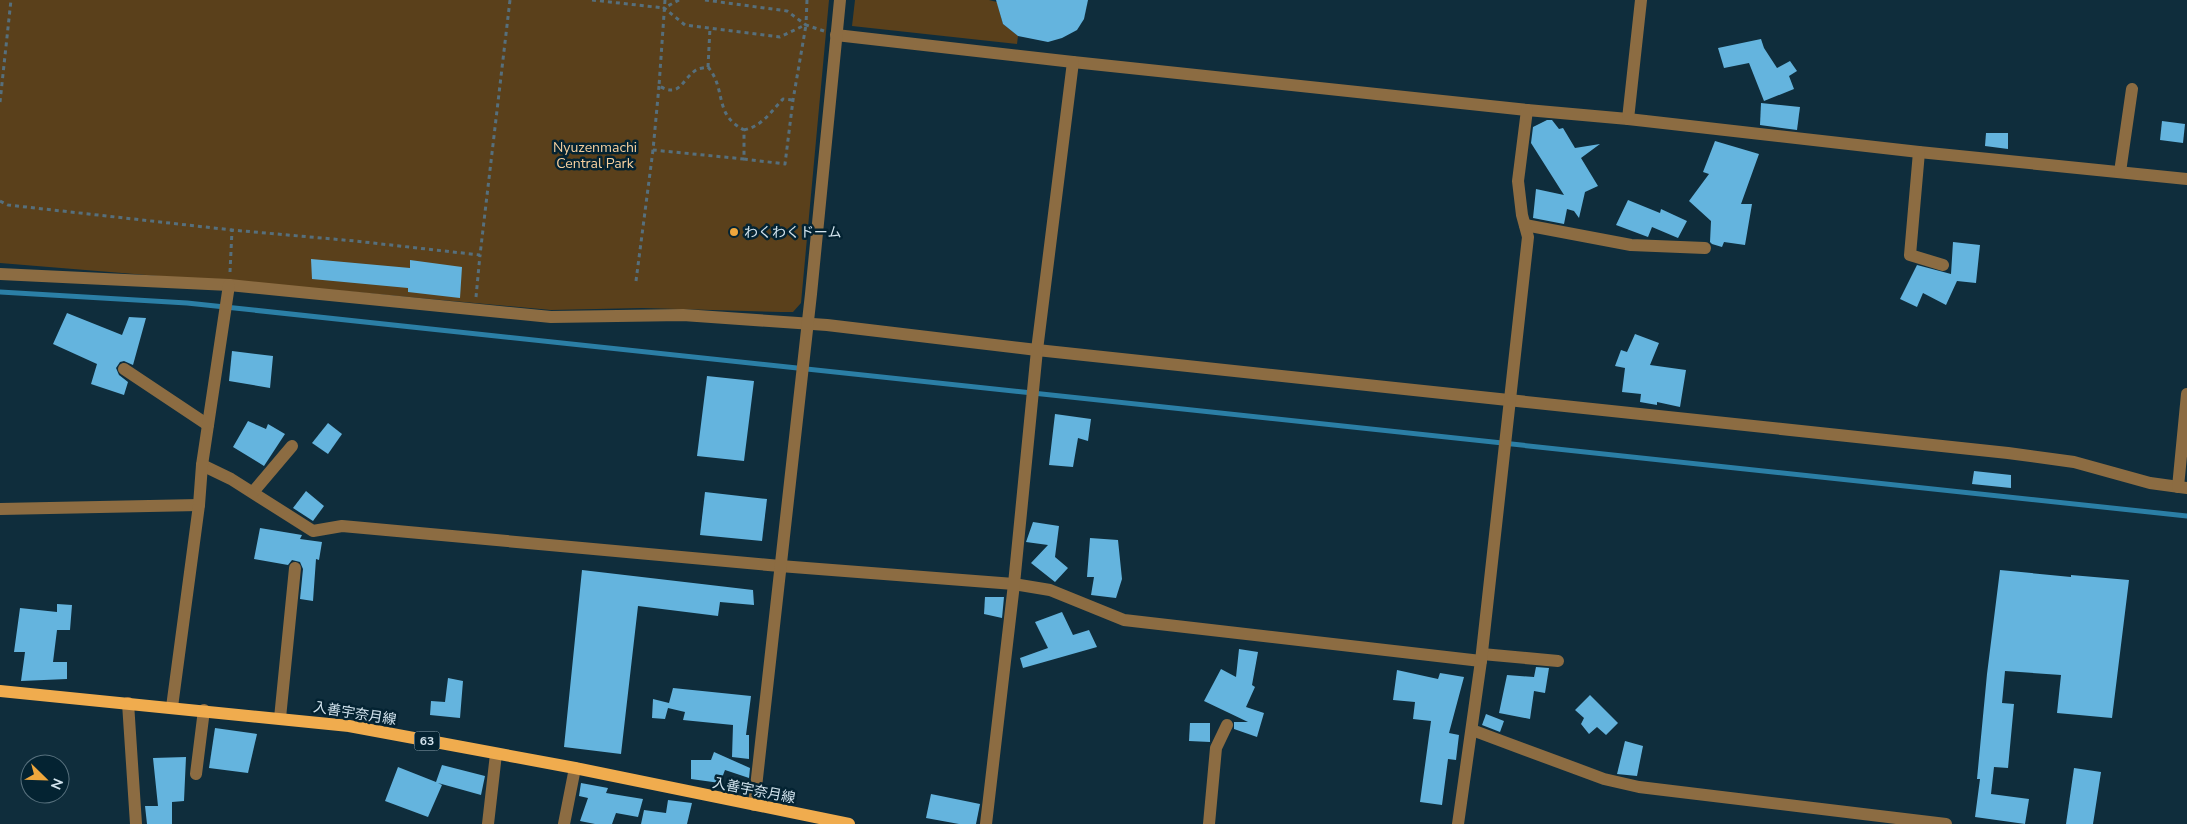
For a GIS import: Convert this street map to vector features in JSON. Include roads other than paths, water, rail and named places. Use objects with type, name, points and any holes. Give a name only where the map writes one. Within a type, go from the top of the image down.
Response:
[{"type":"main road","name":"入善宇奈月線","points":[[0,691],[349,726],[575,768],[849,824]]},
{"type":"street","points":[[754,805],[840,0]]},
{"type":"street","points":[[1628,118],[1641,0]]},
{"type":"street","points":[[836,35],[1073,62],[1527,110],[1628,118],[1919,152],[2187,179]]},
{"type":"street","points":[[986,824],[1014,584],[1037,350],[1073,62]]},
{"type":"street","points":[[2120,172],[2132,89]]},
{"type":"street","points":[[1458,824],[1481,658],[1528,237],[1518,182],[1527,110]]},
{"type":"street","points":[[1919,152],[1910,255],[1943,265]]},
{"type":"street","points":[[1525,224],[1631,245],[1705,248]]},
{"type":"street","points":[[0,274],[229,286],[552,318],[683,315],[807,323],[1037,350],[2008,453],[2074,462],[2150,483],[2183,487],[2187,394]]},
{"type":"street","points":[[172,707],[199,505],[202,465],[229,286]]},
{"type":"street","points":[[124,368],[208,425]]},
{"type":"street","points":[[253,492],[292,446]]},
{"type":"street","points":[[202,465],[231,479],[313,530],[342,526],[780,566],[1014,584],[1050,590],[1124,620],[1481,658],[1558,660]]},
{"type":"street","points":[[0,509],[199,505]]},
{"type":"street","points":[[280,718],[295,568]]},
{"type":"street","points":[[128,703],[136,824]]},
{"type":"street","points":[[196,774],[204,710]]},
{"type":"street","points":[[1209,824],[1216,748],[1227,725]]},
{"type":"street","points":[[1472,730],[1596,776],[1639,788],[1946,824]]},
{"type":"street","points":[[488,824],[496,754]]},
{"type":"street","points":[[564,824],[575,768]]},
{"type":"waterway","points":[[0,292],[187,303],[2187,516]]},
{"type":"place","name":"わくわくドーム","points":[[734,232]]},
{"type":"park label","name":"Nyuzenmachi Central Park","points":[[595,156]]}]
